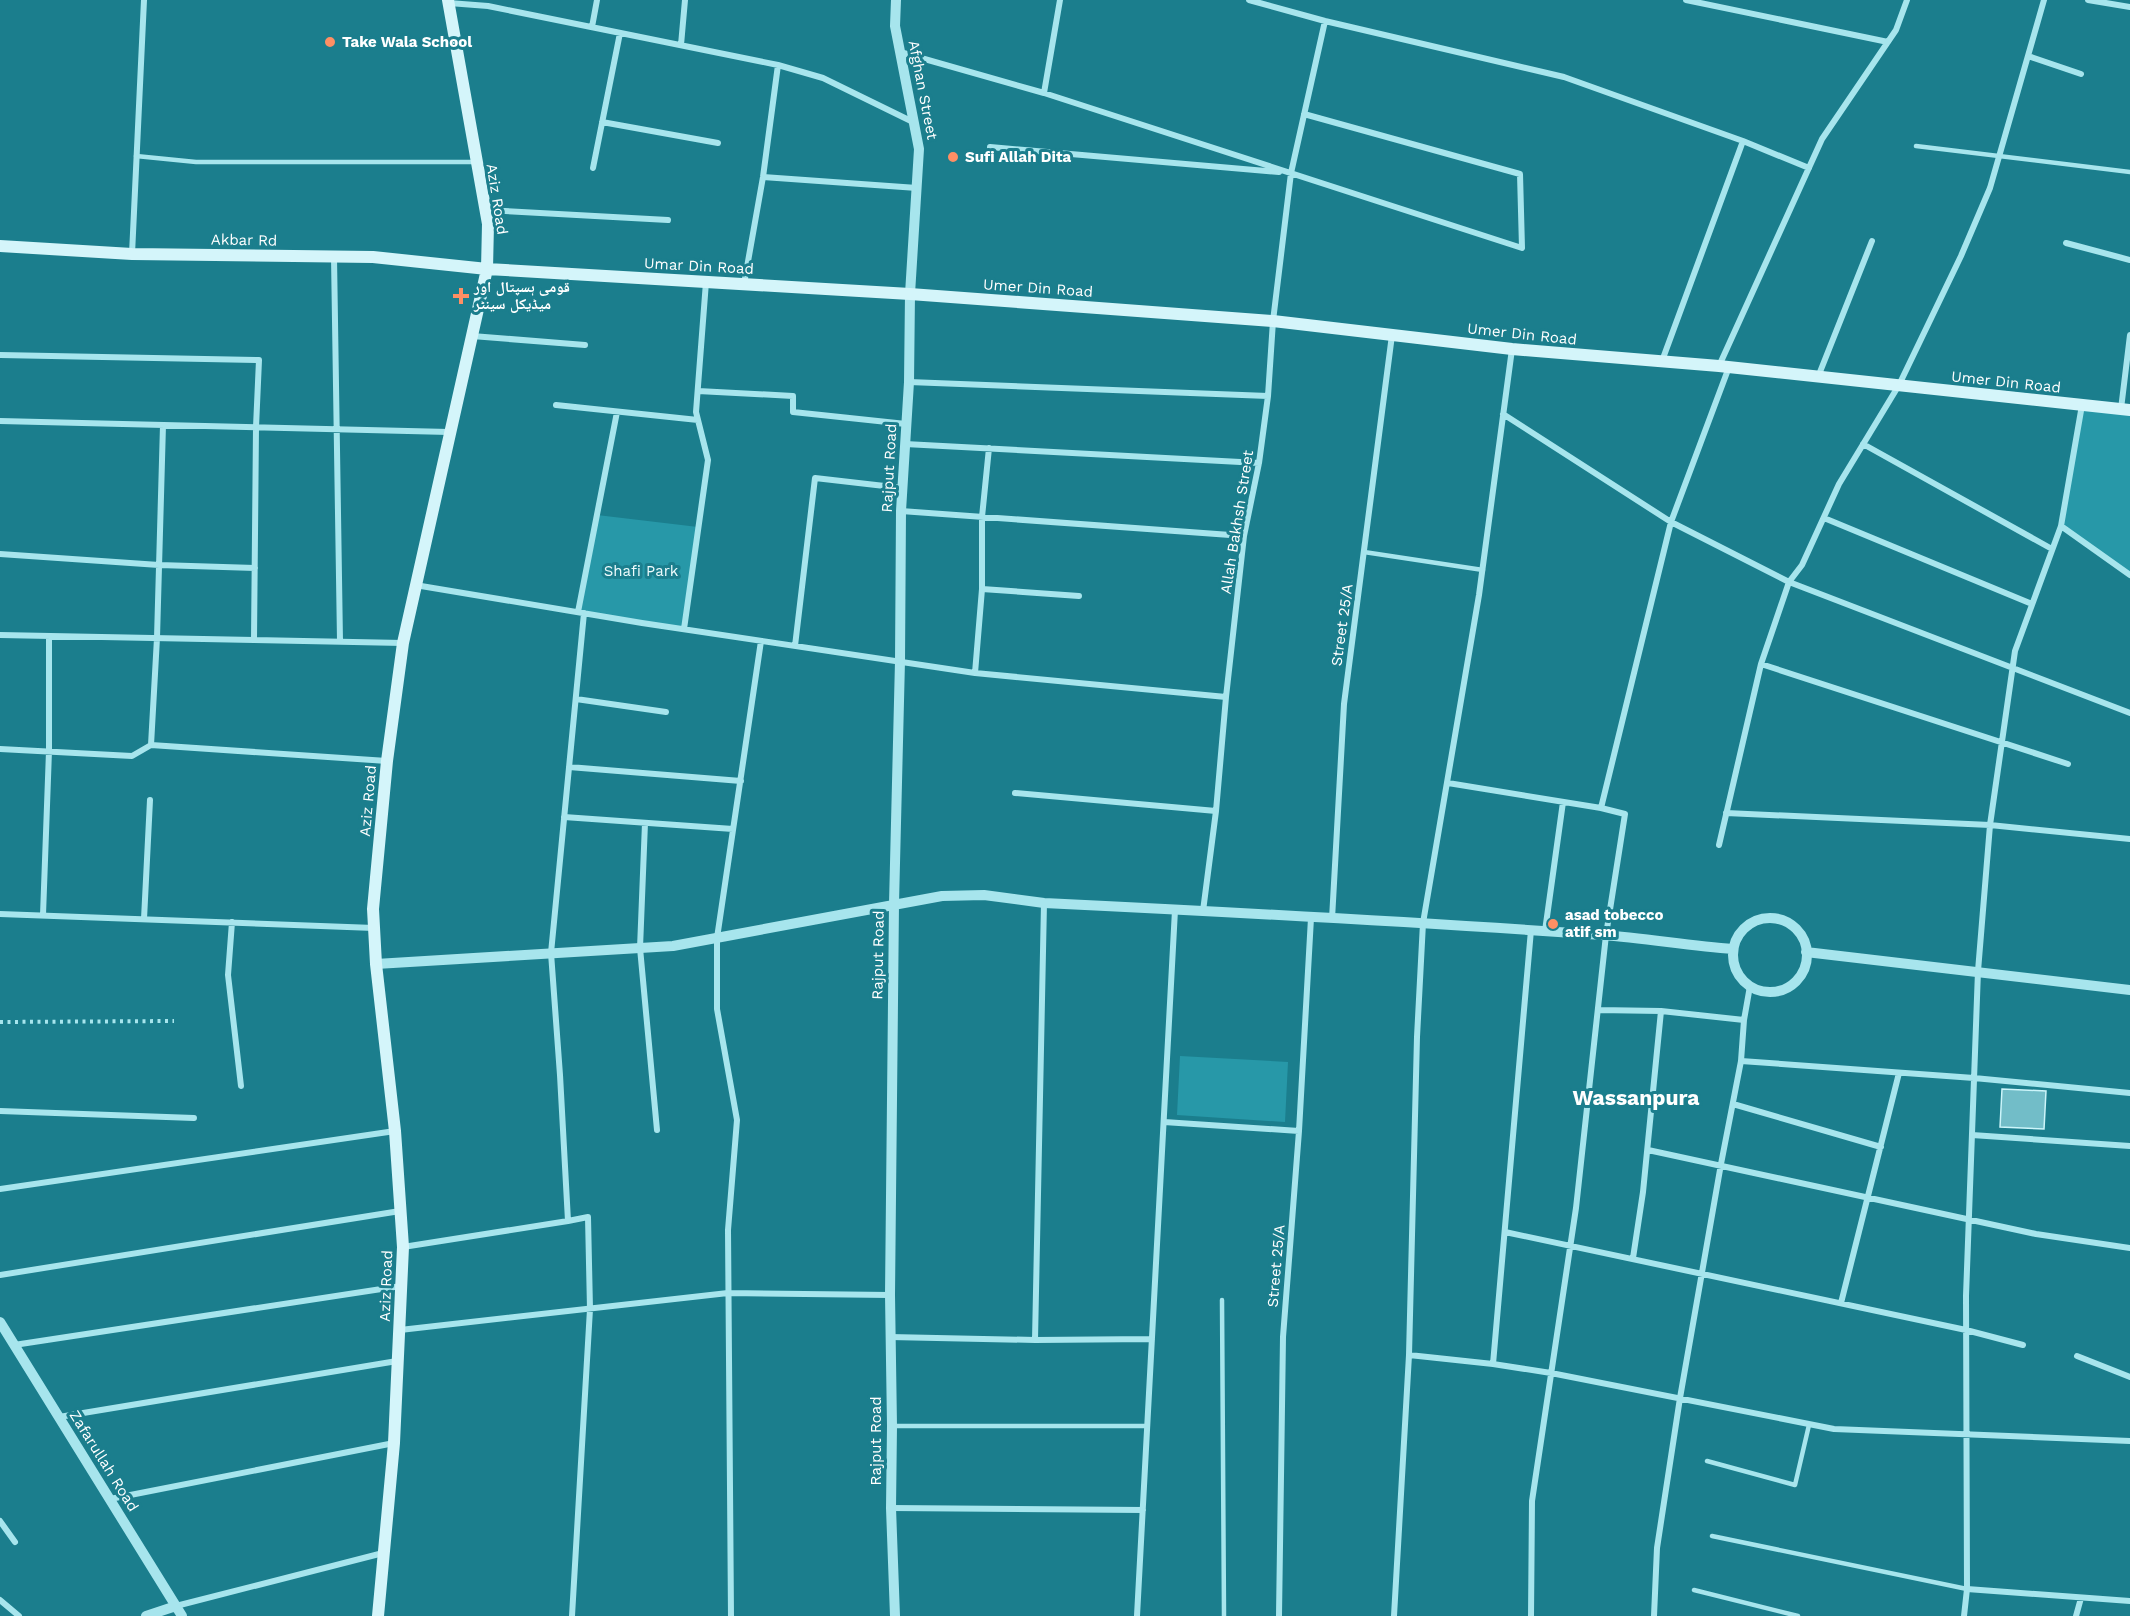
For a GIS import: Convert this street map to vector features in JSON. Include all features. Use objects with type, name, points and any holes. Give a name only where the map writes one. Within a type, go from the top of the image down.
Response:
[{"type":"main road","name":"Aziz Road","points":[[378,1616],[394,1443],[404,1247],[395,1131],[376,964],[373,909],[387,761],[403,643],[487,268],[489,245],[485,210],[448,2]]},
{"type":"main road","name":"Akbar Rd","points":[[0,246],[132,254],[373,257],[487,268]]},
{"type":"main road","name":"Umar Din Road","points":[[487,268],[910,294]]},
{"type":"main road","name":"Umer Din Road","points":[[910,294],[1273,321],[1512,350],[1724,366],[2125,410]]},
{"type":"street","points":[[132,254],[144,0]]},
{"type":"street","points":[[488,6],[497,0]]},
{"type":"street","points":[[592,27],[597,0]]},
{"type":"street","points":[[681,45],[685,0]]},
{"type":"street","name":"Afghan Street","points":[[896,0],[895,26],[919,149],[910,294]]},
{"type":"street","points":[[1044,93],[1060,0]]},
{"type":"street","points":[[1249,0],[1325,21],[1564,77],[1743,141],[1809,168]]},
{"type":"street","points":[[1686,0],[1888,42]]},
{"type":"street","points":[[1601,808],[1671,522],[1724,366],[1822,139],[1896,30],[1907,0]]},
{"type":"street","points":[[1719,845],[1761,664],[1789,582],[1802,565],[1839,484],[1899,385],[1961,256],[1990,188],[2044,0]]},
{"type":"street","points":[[2088,0],[2130,7]]},
{"type":"street","points":[[448,2],[488,6],[778,64],[823,78],[914,123]]},
{"type":"street","name":"Allah Bakhsh Street","points":[[1203,911],[1216,811],[1244,536],[1259,463],[1268,396],[1273,321],[1291,173],[1325,21]]},
{"type":"street","points":[[592,168],[620,33]]},
{"type":"street","points":[[900,52],[1044,93],[1522,248],[1520,174],[1304,114]]},
{"type":"street","points":[[2028,56],[2081,74]]},
{"type":"street","points":[[744,284],[763,177],[778,64]]},
{"type":"street","points":[[602,122],[718,143]]},
{"type":"street","points":[[1662,361],[1743,141]]},
{"type":"street","points":[[990,147],[1291,173]]},
{"type":"street","points":[[763,177],[917,188]]},
{"type":"street","points":[[485,210],[668,220]]},
{"type":"street","points":[[1818,376],[1872,241]]},
{"type":"street","points":[[2066,243],[2130,260]]},
{"type":"street","points":[[334,256],[340,641]]},
{"type":"street","points":[[684,629],[708,460],[696,412],[706,281]]},
{"type":"street","name":"Rajput Road","points":[[895,1616],[891,1508],[890,1336],[894,904],[901,511],[909,382],[910,294]]},
{"type":"street","name":"Street 25/A","points":[[1332,919],[1344,704],[1392,335]]},
{"type":"street","points":[[2125,410],[2130,335]]},
{"type":"street","points":[[471,336],[585,345]]},
{"type":"street","points":[[1394,1616],[1409,1355],[1418,1038],[1424,923],[1483,570],[1512,350]]},
{"type":"street","points":[[0,355],[259,360],[256,427],[254,640]]},
{"type":"street","points":[[909,382],[1268,396]]},
{"type":"street","points":[[698,391],[793,396],[793,412],[906,424]]},
{"type":"street","points":[[556,405],[698,420]]},
{"type":"street","points":[[1964,1616],[1967,1589],[1966,1330],[1969,1218],[1978,971],[1990,825],[2015,651],[2061,526],[2082,405]]},
{"type":"street","points":[[567,1221],[551,953],[576,699],[581,613],[617,412]]},
{"type":"street","points":[[1503,414],[1671,522],[1789,582],[2130,713]]},
{"type":"street","points":[[0,421],[449,432]]},
{"type":"street","points":[[151,745],[157,638],[163,425]]},
{"type":"street","points":[[905,444],[1259,463]]},
{"type":"street","points":[[1863,444],[2052,549]]},
{"type":"street","points":[[975,673],[982,589],[982,517],[989,448]]},
{"type":"street","points":[[795,646],[815,477],[902,488]]},
{"type":"street","points":[[901,511],[1244,536]]},
{"type":"street","points":[[1824,518],[2032,604]]},
{"type":"street","points":[[2061,526],[2130,575]]},
{"type":"street","points":[[0,554],[159,565],[255,568]]},
{"type":"street","points":[[415,585],[581,613],[975,673],[1226,697]]},
{"type":"street","points":[[982,589],[1079,596]]},
{"type":"street","points":[[0,635],[403,643]]},
{"type":"street","points":[[43,915],[49,751],[49,637]]},
{"type":"street","points":[[731,1616],[728,1230],[737,1120],[717,1009],[717,938],[761,641]]},
{"type":"street","points":[[1761,664],[2068,764]]},
{"type":"street","points":[[576,699],[666,712]]},
{"type":"street","points":[[0,749],[132,756],[151,745],[387,761]]},
{"type":"street","points":[[569,767],[741,781]]},
{"type":"street","points":[[1448,783],[1625,814],[1606,935],[1570,1245],[1532,1501],[1531,1616]]},
{"type":"street","points":[[1015,793],[1216,811]]},
{"type":"street","points":[[144,919],[150,800]]},
{"type":"street","points":[[1545,931],[1563,802]]},
{"type":"street","points":[[1725,813],[1990,825],[2130,839]]},
{"type":"street","points":[[564,817],[733,829]]},
{"type":"street","points":[[645,822],[640,948],[657,1130]]},
{"type":"street","points":[[376,964],[673,946],[942,896],[984,895],[1044,903],[1606,935],[1733,949]]},
{"type":"street","points":[[1035,1340],[1044,903]]},
{"type":"street","points":[[1137,1616],[1175,910]]},
{"type":"street","points":[[0,914],[374,928]]},
{"type":"street","name":"Street 25/A","points":[[1279,1616],[1283,1336],[1299,1131],[1311,918]]},
{"type":"street","points":[[1767,918],[1781,920],[1794,927],[1802,938],[1806,952],[1803,970],[1792,984],[1766,992],[1750,986],[1736,970],[1733,949],[1743,930],[1754,921],[1767,918]]},
{"type":"street","points":[[232,922],[228,975],[241,1086]]},
{"type":"street","points":[[1492,1364],[1531,930]]},
{"type":"street","points":[[1806,952],[2130,990]]},
{"type":"street","points":[[1654,1616],[1657,1548],[1701,1272],[1742,1062],[1744,1020],[1750,986]]},
{"type":"street","points":[[1598,1010],[1661,1011],[1744,1020]]},
{"type":"street","points":[[1633,1258],[1648,1150],[1661,1011]]},
{"type":"street","points":[[1742,1062],[1974,1078],[2130,1093]]},
{"type":"street","points":[[1841,1303],[1899,1073]]},
{"type":"street","points":[[1733,1104],[1881,1148]]},
{"type":"street","points":[[0,1111],[194,1118]]},
{"type":"street","points":[[1164,1122],[1299,1131]]},
{"type":"street","points":[[0,1189],[395,1131]]},
{"type":"street","points":[[1972,1135],[2130,1146]]},
{"type":"street","points":[[1648,1150],[2036,1234],[2130,1248]]},
{"type":"street","points":[[0,1275],[400,1211]]},
{"type":"street","points":[[404,1247],[588,1216],[590,1309],[572,1616]]},
{"type":"street","points":[[1504,1232],[1701,1272],[1966,1330],[2024,1345]]},
{"type":"street","points":[[14,1345],[402,1286]]},
{"type":"street","points":[[400,1330],[728,1293],[890,1295]]},
{"type":"street","name":"Zafarullah Road","points":[[0,1323],[179,1611]]},
{"type":"street","points":[[890,1336],[1035,1340],[1152,1339]]},
{"type":"street","points":[[1409,1355],[1551,1373],[1834,1429],[2130,1441]]},
{"type":"street","points":[[2077,1356],[2130,1377]]},
{"type":"street","points":[[59,1417],[398,1361]]},
{"type":"street","points":[[110,1499],[394,1443]]},
{"type":"street","points":[[891,1508],[1143,1510]]},
{"type":"street","points":[[0,1521],[15,1542]]},
{"type":"street","points":[[147,1616],[179,1611],[383,1553]]},
{"type":"street","points":[[1967,1589],[2130,1601]]},
{"type":"street","points":[[2076,1616],[2081,1598]]},
{"type":"street","points":[[0,1600],[20,1616]]},
{"type":"lane","points":[[1916,146],[2130,172]]},
{"type":"lane","points":[[136,156],[196,162],[476,162]]},
{"type":"lane","points":[[1364,552],[1483,570]]},
{"type":"lane","points":[[1222,1300],[1224,1616]]},
{"type":"lane","points":[[1707,1461],[1795,1485],[1809,1425]]},
{"type":"lane","points":[[892,1426],[1147,1426]]},
{"type":"lane","points":[[1712,1536],[1967,1589]]},
{"type":"lane","points":[[1694,1590],[1798,1616]]},
{"type":"path","points":[[0,1022],[174,1020]]},
{"type":"green space","points":[[2082,405],[2130,412],[2130,575],[2061,526]]},
{"type":"green space","name":"Shafi Park","points":[[597,515],[698,527],[684,629],[578,612]]},
{"type":"green space","points":[[1180,1056],[1288,1062],[1285,1122],[1177,1115]]},
{"type":"building","points":[[2002,1089],[2046,1091],[2044,1129],[2000,1127]]},
{"type":"place","name":"Take Wala School","points":[[330,42]]},
{"type":"place","name":"Sufi Allah Dita","points":[[953,157]]},
{"type":"place","name":"قومی ہسپتال اور میڈیکل سینٹر","points":[[461,296]]},
{"type":"place","name":"asad tobecco atif sm","points":[[1553,924]]},
{"type":"district","name":"Wassanpura","points":[[1636,1098]]}]
